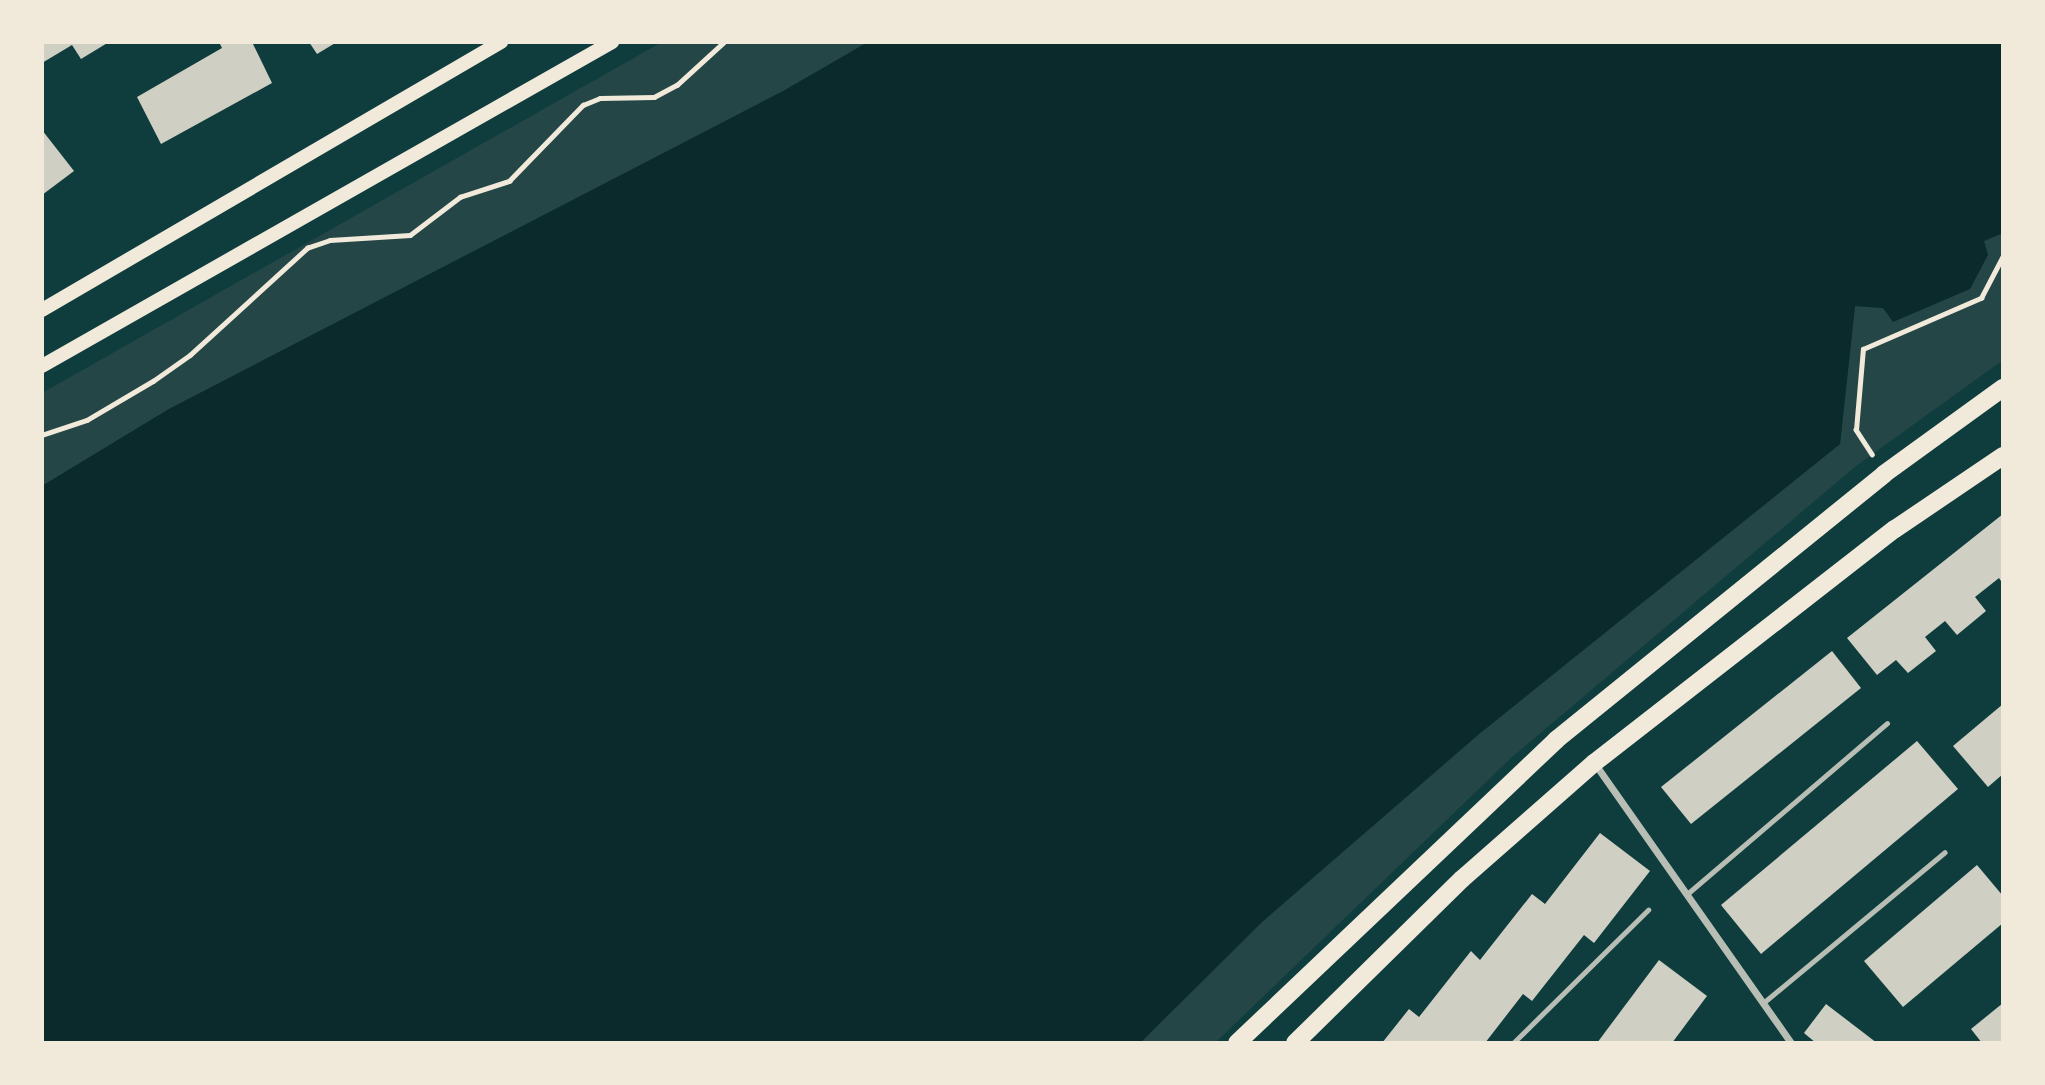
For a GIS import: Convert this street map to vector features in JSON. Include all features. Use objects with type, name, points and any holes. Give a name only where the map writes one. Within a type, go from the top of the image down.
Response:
[{"type":"main road","points":[[42,310],[501,42]]},
{"type":"main road","points":[[42,366],[612,42]]},
{"type":"main road","points":[[1237,1043],[1556,740],[1884,474],[2003,388]]},
{"type":"main road","points":[[1295,1043],[1462,879],[1594,763],[1895,529],[2003,456]]},
{"type":"street","points":[[1594,763],[1791,1043]]},
{"type":"lane","points":[[1687,894],[1887,723]]},
{"type":"lane","points":[[1763,1003],[1945,852]]},
{"type":"lane","points":[[1513,1043],[1647,910]]},
{"type":"path","points":[[42,435],[87,420],[153,381],[190,355],[307,248],[330,240],[410,235],[460,197],[509,181],[583,105],[600,98],[654,97],[677,85],[724,42]]},
{"type":"path","points":[[1884,474],[1856,430],[1863,349],[1981,298],[2003,256]]},
{"type":"shaded area","points":[[662,42],[868,42],[785,90],[169,409],[42,486],[42,393]]},
{"type":"shaded area","points":[[868,42],[2003,42],[2003,233],[1984,241],[1988,255],[1970,289],[1893,322],[1883,308],[1855,306],[1840,444],[1479,734],[1262,922],[1140,1043],[42,1043],[42,486],[169,409],[785,90]]},
{"type":"shaded area","points":[[2003,233],[2003,360],[1856,466],[1511,758],[1215,1043],[1140,1043],[1262,922],[1479,734],[1840,444],[1855,306],[1883,308],[1983,241]]},
{"type":"building","points":[[42,42],[109,42],[81,59],[72,45],[42,63]]},
{"type":"building","points":[[219,42],[252,42],[272,83],[161,144],[137,97],[222,48]]},
{"type":"building","points":[[309,42],[337,42],[317,54]]},
{"type":"building","points":[[42,130],[74,171],[42,195]]},
{"type":"building","points":[[2003,514],[2003,584],[1999,578],[1975,597],[1986,611],[1957,635],[1945,621],[1925,637],[1936,651],[1908,673],[1896,660],[1877,675],[1847,638]]},
{"type":"building","points":[[1832,651],[1861,688],[1691,824],[1661,787]]},
{"type":"building","points":[[2003,704],[2003,774],[1988,787],[1953,746]]},
{"type":"building","points":[[1917,741],[1958,789],[1761,954],[1721,905]]},
{"type":"building","points":[[1600,833],[1650,871],[1594,943],[1584,935],[1532,1001],[1523,994],[1485,1043],[1382,1043],[1409,1009],[1419,1017],[1471,951],[1480,960],[1532,894],[1545,904]]},
{"type":"building","points":[[1977,865],[2003,896],[2003,923],[1903,1007],[1864,961]]},
{"type":"building","points":[[1659,960],[1707,996],[1672,1043],[1597,1043]]},
{"type":"building","points":[[2003,1003],[2003,1043],[1982,1043],[1971,1029]]},
{"type":"building","points":[[1826,1004],[1877,1043],[1816,1043],[1804,1033]]}]
